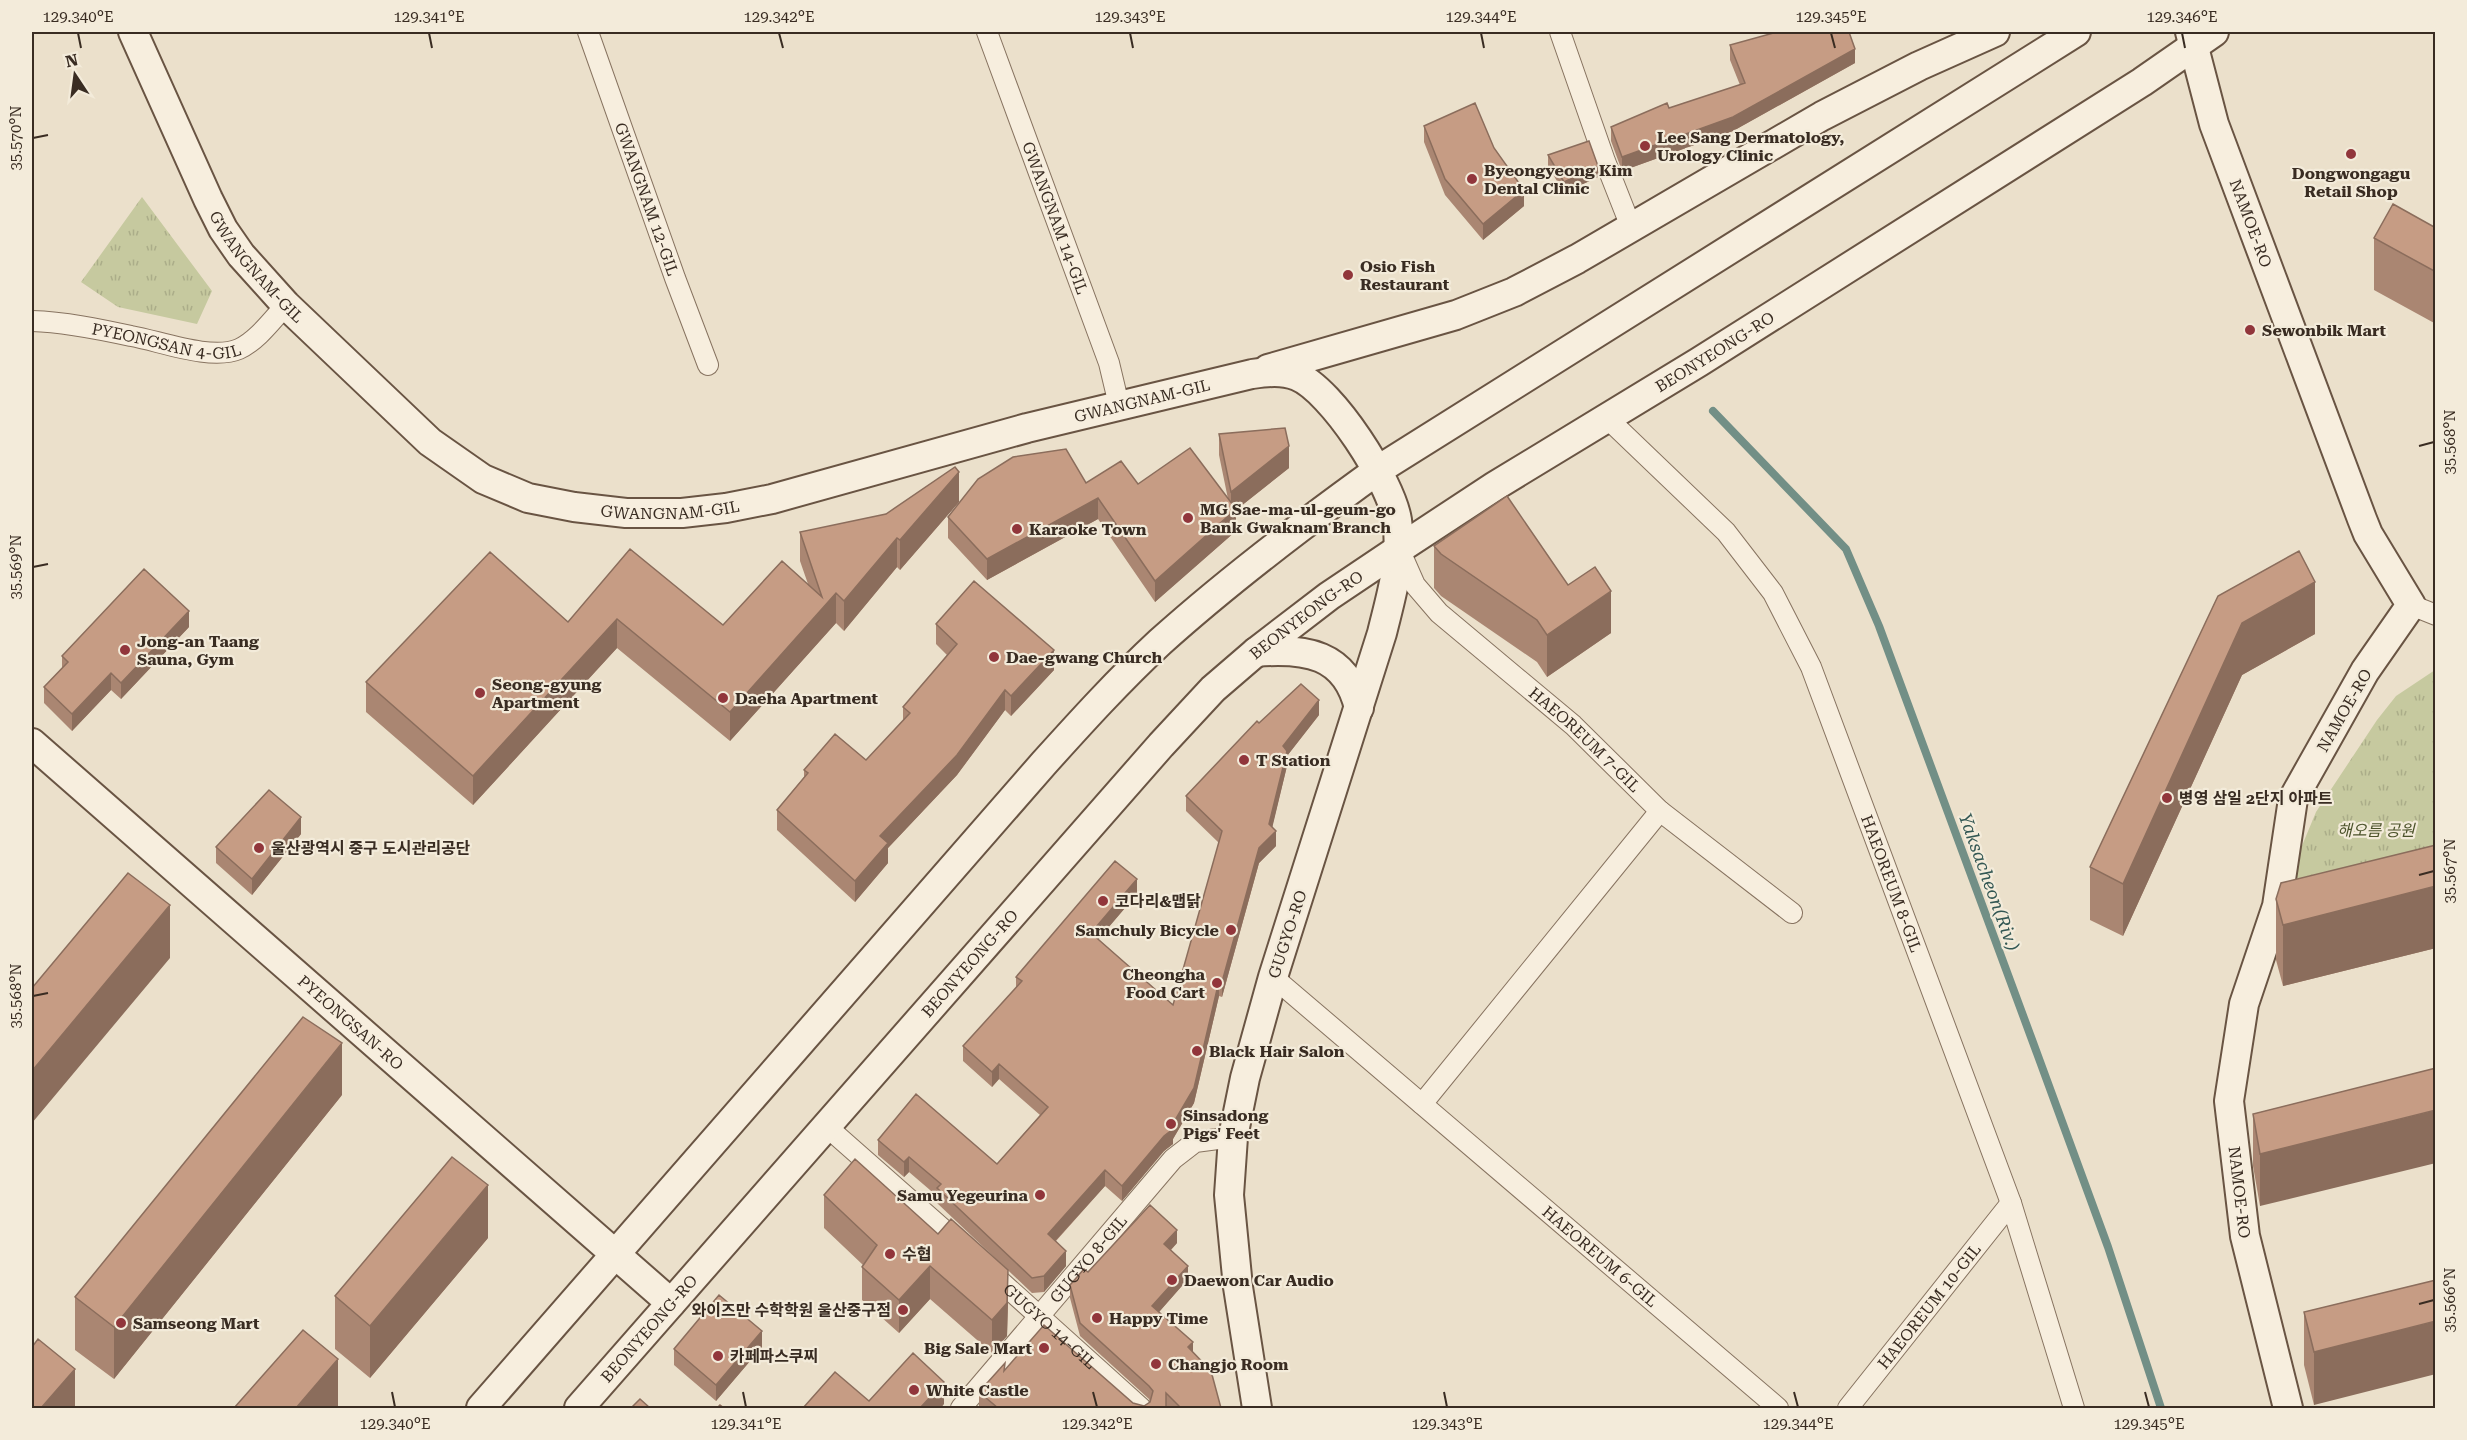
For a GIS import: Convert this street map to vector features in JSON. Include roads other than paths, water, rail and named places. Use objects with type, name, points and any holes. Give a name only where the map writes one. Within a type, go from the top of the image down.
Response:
[{"type":"main road","name":"GWANGNAM-GIL","points":[[133,32],[223,229],[241,255],[286,305],[399,413],[450,456],[483,479],[528,498],[626,513],[682,513],[726,508],[772,499],[951,448],[1119,405],[1251,374],[1275,372],[1297,376],[1315,387],[1332,405],[1378,470]]},
{"type":"main road","points":[[1251,374],[1456,315],[1514,292],[1822,116],[1919,66],[1995,32]]},
{"type":"main road","points":[[482,1408],[1044,763],[1106,695],[1159,643],[1215,594],[1304,523],[1378,470],[2076,32]]},
{"type":"main road","name":"BEONYEONG-RO","points":[[579,1408],[1161,744],[1213,689],[1256,652],[1329,596],[1399,549],[2142,82],[2199,36]]},
{"type":"main road","name":"NAMOE-RO","points":[[2199,36],[2214,124],[2368,534],[2423,610],[2365,671],[2293,799],[2277,906],[2244,1004],[2229,1101],[2245,1236],[2288,1408]]},
{"type":"main road","name":"GUGYO-RO","points":[[1257,1408],[1238,1287],[1229,1195],[1233,1137],[1245,1078],[1273,977],[1359,708],[1393,588],[1399,549],[1397,519],[1390,494],[1378,470]]},
{"type":"main road","points":[[1256,652],[1295,651],[1313,654],[1328,660],[1350,681],[1359,708]]},
{"type":"main road","name":"PYEONGSAN-RO","points":[[32,743],[671,1303]]},
{"type":"street","name":"GWANGNAM 12-GIL","points":[[588,32],[671,268],[708,365]]},
{"type":"street","name":"GWANGNAM 14-GIL","points":[[987,32],[1109,363],[1119,405]]},
{"type":"street","points":[[1560,32],[1605,161],[1631,227]]},
{"type":"street","name":"PYEONGSAN 4-GIL","points":[[32,321],[132,336],[205,352],[225,353],[240,349],[254,338],[286,305]]},
{"type":"street","name":"HAEOREUM 8-GIL","points":[[1607,418],[1726,532],[1773,593],[1801,646],[1815,678],[2011,1203],[2074,1408]]},
{"type":"street","name":"HAEOREUM 7-GIL","points":[[1399,549],[1415,585],[1439,613],[1573,725],[1660,811],[1792,913]]},
{"type":"street","points":[[1422,1104],[1660,811]]},
{"type":"street","name":"HAEOREUM 6-GIL","points":[[1273,977],[1778,1408]]},
{"type":"street","name":"GUGYO 14-GIL","points":[[826,1126],[918,1205],[1141,1408]]},
{"type":"street","name":"GUGYO 8-GIL","points":[[961,1408],[1040,1318],[1173,1158],[1195,1142],[1233,1137]]},
{"type":"street","name":"HAEOREUM 10-GIL","points":[[1848,1408],[2011,1203]]},
{"type":"waterway","name":"Yaksacheon(Riv.)","points":[[1713,411],[1846,549],[1879,626],[2031,1037],[2108,1247],[2161,1408]]},
{"type":"place","name":"Lee Sang Dermatology, Urology Clinic","points":[[1645,146]]},
{"type":"place","name":"Dongwongagu Retail Shop","points":[[2351,154]]},
{"type":"place","name":"Byeongyeong Kim Dental Clinic","points":[[1472,179]]},
{"type":"place","name":"Osio Fish Restaurant","points":[[1348,275]]},
{"type":"place","name":"Sewonbik Mart","points":[[2250,330]]},
{"type":"place","name":"MG Sae-ma-ul-geum-go Bank Gwaknam Branch","points":[[1188,518]]},
{"type":"place","name":"Karaoke Town","points":[[1017,529]]},
{"type":"place","name":"Jong-an Taang Sauna, Gym","points":[[125,650]]},
{"type":"place","name":"Dae-gwang Church","points":[[994,657]]},
{"type":"place","name":"Seong-gyung Apartment","points":[[480,693]]},
{"type":"place","name":"Daeha Apartment","points":[[723,698]]},
{"type":"place","name":"T Station","points":[[1244,760]]},
{"type":"place","name":"병영 삼일 2단지 아파트","points":[[2167,798]]},
{"type":"place","name":"울산광역시 중구 도시관리공단","points":[[259,848]]},
{"type":"place","name":"코다리&맵닭","points":[[1103,901]]},
{"type":"place","name":"Samchuly Bicycle","points":[[1231,930]]},
{"type":"place","name":"Cheongha Food Cart","points":[[1217,983]]},
{"type":"place","name":"Black Hair Salon","points":[[1197,1051]]},
{"type":"place","name":"Sinsadong Pigs' Feet","points":[[1171,1124]]},
{"type":"place","name":"Samu Yegeurina","points":[[1040,1195]]},
{"type":"place","name":"수협","points":[[890,1254]]},
{"type":"place","name":"Daewon Car Audio","points":[[1172,1280]]},
{"type":"place","name":"와이즈만 수학학원 울산중구점","points":[[903,1310]]},
{"type":"place","name":"Happy Time","points":[[1097,1318]]},
{"type":"place","name":"Samseong Mart","points":[[121,1323]]},
{"type":"place","name":"Big Sale Mart","points":[[1044,1348]]},
{"type":"place","name":"카페파스쿠찌","points":[[718,1356]]},
{"type":"place","name":"Changjo Room","points":[[1156,1364]]},
{"type":"place","name":"White Castle","points":[[914,1390]]},
{"type":"park label","name":"해오름 공원","points":[[2376,830]]}]
